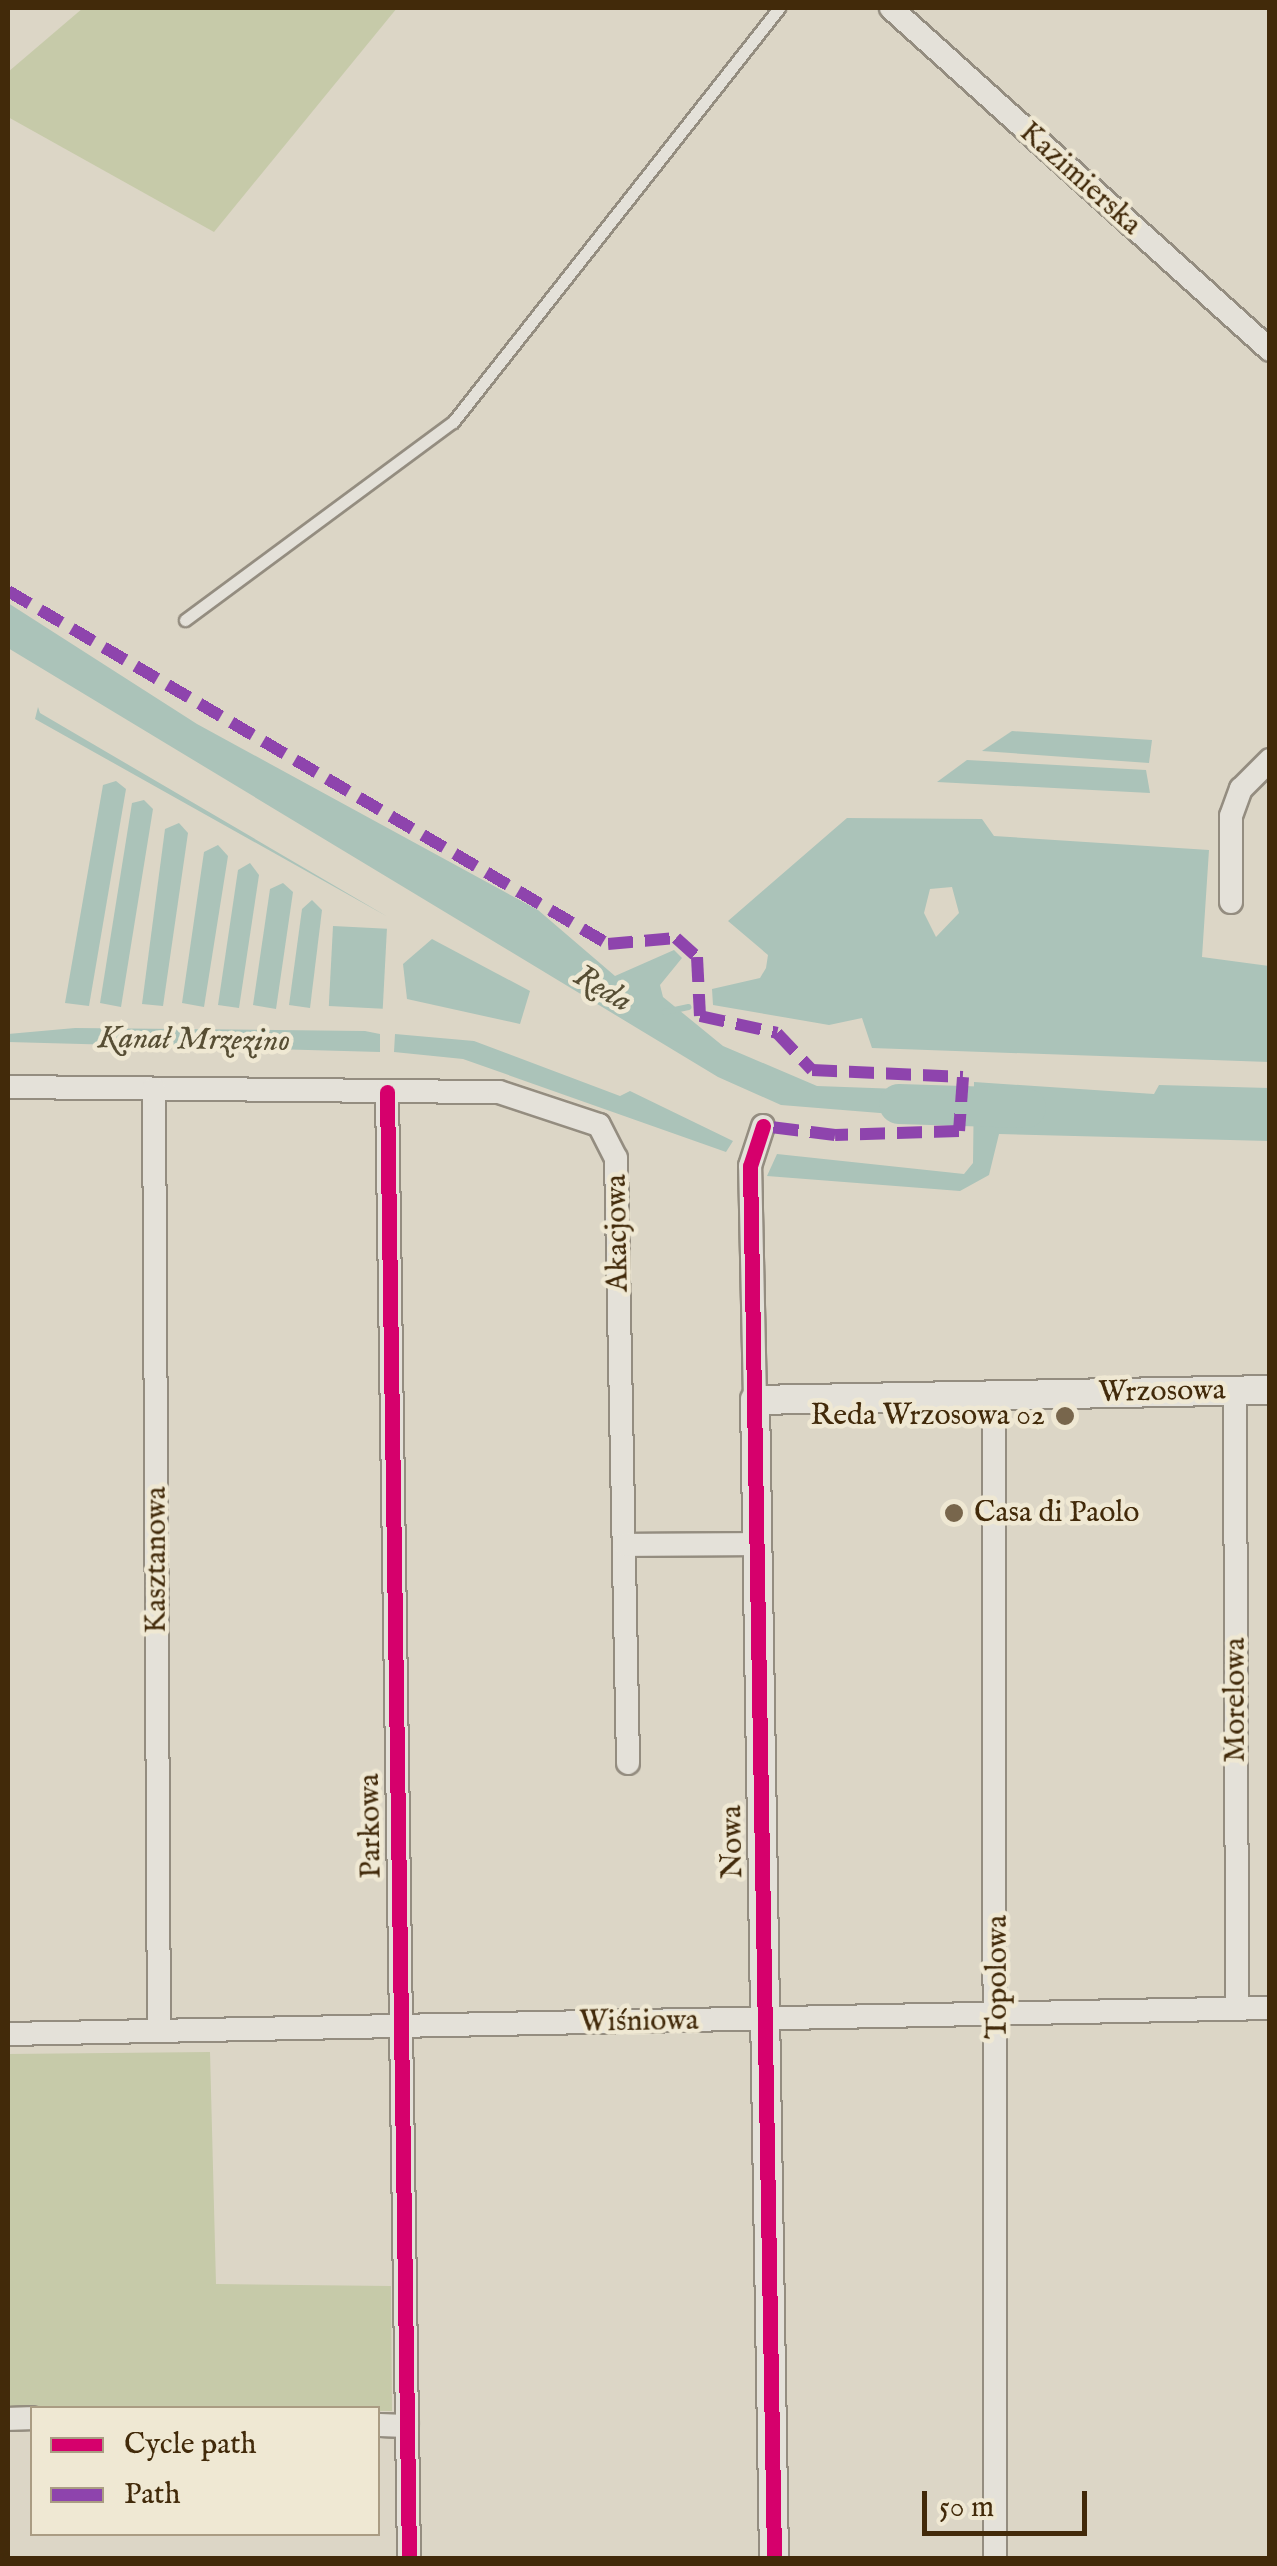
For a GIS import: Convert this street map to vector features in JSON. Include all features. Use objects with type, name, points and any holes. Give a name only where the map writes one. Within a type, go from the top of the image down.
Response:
[{"type":"street","name":"Kazimierska","points":[[892,8],[1270,350]]},
{"type":"street","points":[[1232,902],[1231,816],[1241,788],[1270,760]]},
{"type":"street","name":"Akacjowa","points":[[8,1087],[499,1092],[599,1124],[612,1139],[628,1763]]},
{"type":"street","name":"Kasztanowa","points":[[154,1089],[159,2030]]},
{"type":"street","name":"Parkowa","points":[[387,1092],[409,2558]]},
{"type":"street","name":"Nowa","points":[[763,1126],[750,1166],[774,2558]]},
{"type":"street","name":"Morelowa","points":[[1235,1390],[1237,2009]]},
{"type":"street","name":"Wrzosowa","points":[[755,1400],[1270,1390]]},
{"type":"street","name":"Topolowa","points":[[994,1396],[999,2014],[995,2558]]},
{"type":"street","points":[[625,1544],[754,1544]]},
{"type":"street","name":"Wiśniowa","points":[[8,2034],[1270,2008]]},
{"type":"street","points":[[380,2425],[407,2426]]},
{"type":"lane","points":[[185,620],[453,422],[779,8]]},
{"type":"green space","points":[[83,8],[397,8],[214,232],[8,117],[8,72]]},
{"type":"green space","points":[[210,2052],[216,2284],[391,2286],[392,2411],[380,2411],[380,2406],[30,2406],[8,2416],[8,2054]]},
{"type":"water","points":[[8,603],[197,724],[538,910],[615,976],[674,950],[682,958],[660,985],[663,997],[723,1046],[817,1086],[954,1091],[954,1119],[781,1105],[718,1077],[8,648]]},
{"type":"water","points":[[38,707],[40,713],[388,917],[35,719]]},
{"type":"water","points":[[1012,731],[1152,740],[1149,763],[982,751]]},
{"type":"water","points":[[967,760],[1146,770],[1150,793],[937,782]]},
{"type":"water","points":[[116,781],[126,789],[89,1006],[65,1003],[103,785]]},
{"type":"water","points":[[144,800],[153,809],[121,1007],[100,1003],[132,803]]},
{"type":"water","points":[[847,818],[982,819],[994,836],[1209,850],[1202,957],[1269,966],[1269,1062],[872,1048],[862,1018],[829,1025],[713,1005],[712,989],[760,978],[766,968],[768,955],[728,921]],"holes":[[[952,887],[959,913],[936,937],[924,913],[930,889]]]},
{"type":"water","points":[[179,823],[188,833],[163,1006],[142,1004],[165,829]]},
{"type":"water","points":[[218,845],[228,856],[204,1007],[182,1003],[204,852]]},
{"type":"water","points":[[250,863],[259,875],[239,1008],[218,1005],[238,870]]},
{"type":"water","points":[[283,883],[293,892],[276,1009],[253,1005],[270,889]]},
{"type":"water","points":[[312,900],[322,910],[310,1008],[289,1005],[302,909]]},
{"type":"water","points":[[333,926],[387,929],[383,1009],[329,1006]]},
{"type":"water","points":[[432,939],[530,991],[520,1024],[407,999],[403,964]]},
{"type":"water","name":"Kanał Mrzezino","points":[[75,1028],[365,1031],[380,1034],[380,1052],[8,1042],[8,1034]]},
{"type":"water","points":[[395,1034],[474,1041],[620,1096],[630,1091],[733,1141],[726,1152],[463,1059],[394,1052]]},
{"type":"water","points":[[974,1082],[1154,1094],[1159,1085],[1269,1088],[1269,1141],[999,1134],[989,1175],[960,1191],[767,1176],[777,1154],[964,1174],[973,1163]]},
{"type":"waterway","points":[[665,1012],[688,1007]]},
{"type":"waterway","name":"Reda","points":[[899,1104],[1026,1108]]},
{"type":"marked path","points":[[8,591],[608,944],[676,938],[697,957],[700,1016],[777,1033],[812,1070],[963,1077],[959,1131],[835,1135],[763,1126]]},
{"type":"cycle path","points":[[387,1092],[409,2558]]},
{"type":"cycle path","points":[[763,1126],[750,1166],[774,2558]]},
{"type":"place","name":"Reda Wrzosowa 02","points":[[1065,1416]]},
{"type":"place","name":"Casa di Paolo","points":[[954,1513]]}]
